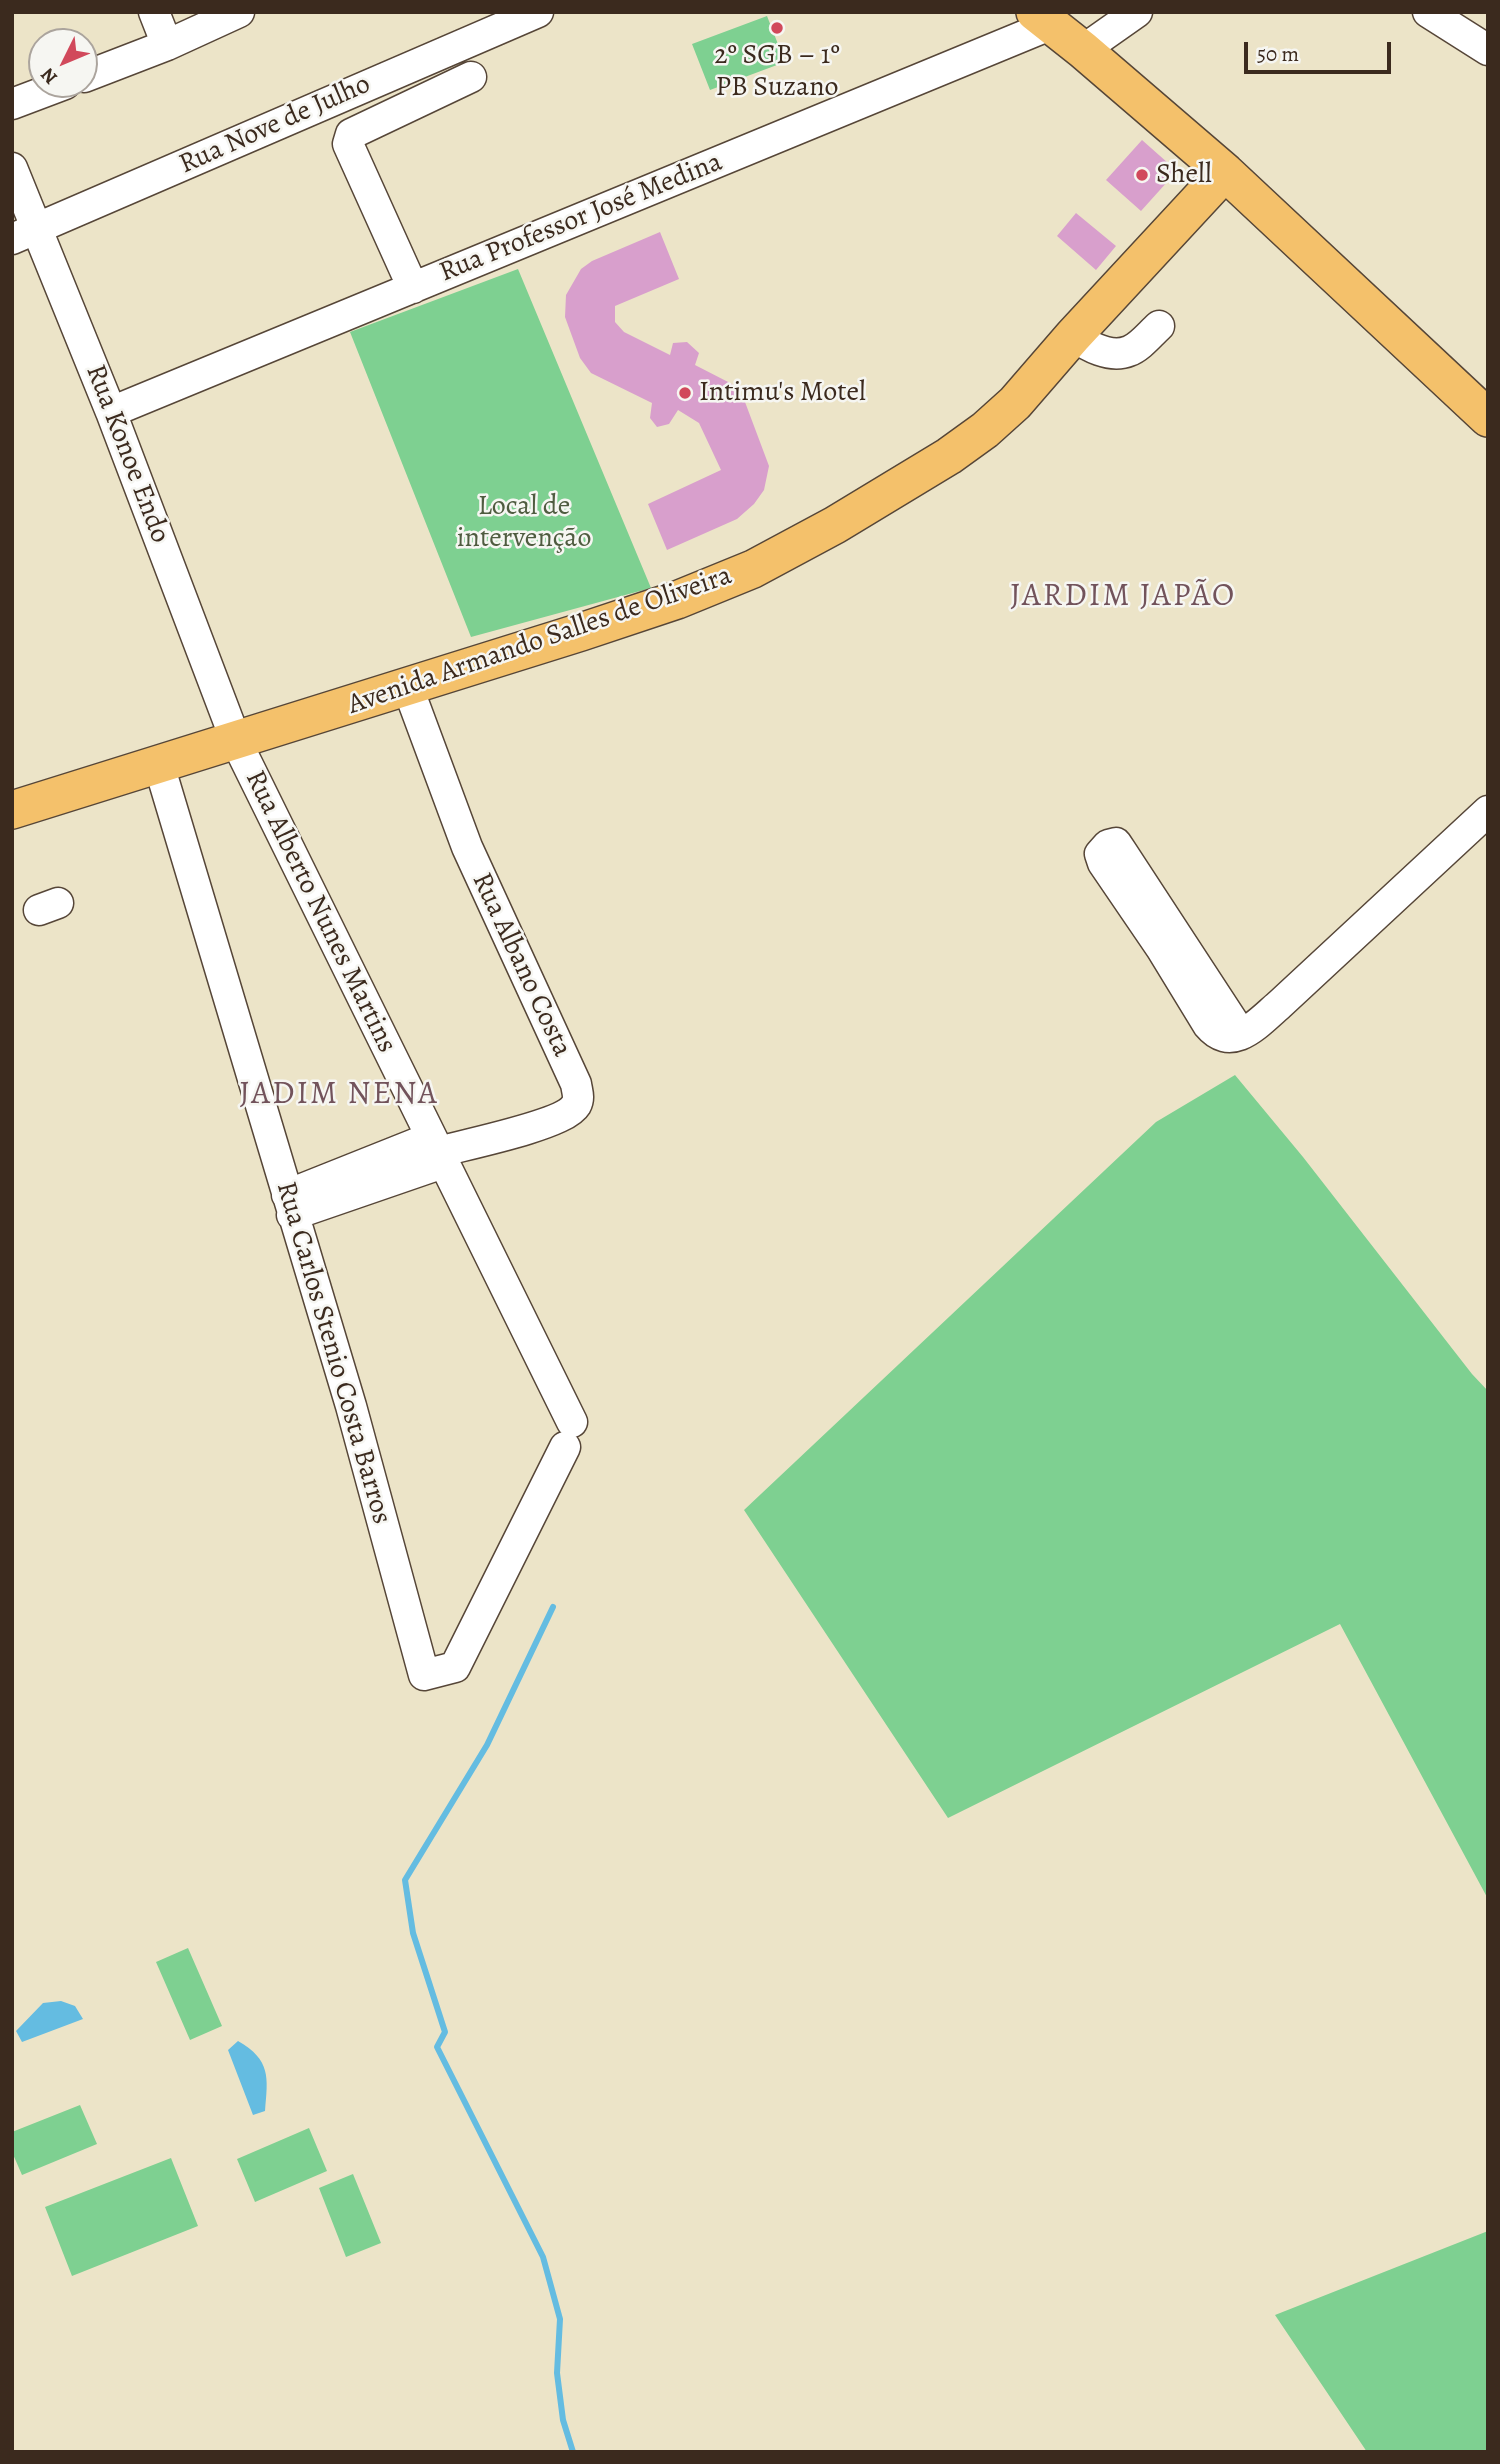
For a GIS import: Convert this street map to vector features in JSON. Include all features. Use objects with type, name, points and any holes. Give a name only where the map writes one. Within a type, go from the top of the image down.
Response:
[{"type":"main road","points":[[1042,18],[1225,172],[1487,414]]},
{"type":"main road","name":"Avenida Armando Salles de Oliveira","points":[[12,810],[408,688],[677,600],[753,569],[835,525],[949,456],[1015,404],[1073,336],[1225,172]]},
{"type":"street","points":[[154,12],[166,45]]},
{"type":"street","points":[[98,72],[239,12]]},
{"type":"street","name":"Rua Nove de Julho","points":[[25,233],[480,23],[538,12]]},
{"type":"street","points":[[1083,50],[1137,12]]},
{"type":"street","points":[[1428,12],[1488,50]]},
{"type":"street","name":"Rua Professor José Medina","points":[[111,412],[413,288],[1042,18]]},
{"type":"street","points":[[413,288],[348,144],[351,134],[471,77]]},
{"type":"street","name":"Rua Konoe Endo","points":[[12,168],[25,233],[111,412],[236,741]]},
{"type":"street","points":[[1073,336],[1088,346],[1110,354],[1130,351],[1159,326]]},
{"type":"street","name":"Rua Albano Costa","points":[[290,1205],[437,1151],[556,1120],[575,1106],[579,1097],[576,1084],[467,848],[408,688]]},
{"type":"street","name":"Rua Alberto Nunes Martins","points":[[236,741],[437,1151],[569,1435]]},
{"type":"street","name":"Rua Carlos Stenio Costa Barros","points":[[159,765],[351,1406],[424,1675],[455,1667],[569,1435]]},
{"type":"street","points":[[1175,952],[1215,1033],[1226,1038],[1241,1034],[1279,1005],[1488,811]]},
{"type":"green space","points":[[767,16],[785,62],[710,90],[692,44]]},
{"type":"green space","name":"Local de intervenção","points":[[518,269],[651,588],[471,637],[350,332]]},
{"type":"green space","points":[[1235,1075],[1488,1391],[1488,1899],[1340,1624],[948,1818],[744,1510],[1156,1122]]},
{"type":"green space","points":[[188,1948],[222,2026],[190,2040],[156,1962]]},
{"type":"green space","points":[[80,2105],[97,2144],[22,2175],[12,2152],[12,2132]]},
{"type":"green space","points":[[309,2128],[327,2171],[255,2202],[237,2159]]},
{"type":"green space","points":[[171,2158],[198,2226],[72,2276],[45,2207]]},
{"type":"green space","points":[[353,2174],[381,2243],[346,2257],[319,2188]]},
{"type":"green space","points":[[1488,2231],[1488,2452],[1367,2452],[1275,2315]]},
{"type":"water","points":[[61,2001],[75,2006],[83,2019],[22,2042],[16,2031],[43,2003]]},
{"type":"water","points":[[238,2041],[257,2055],[265,2070],[265,2111],[253,2115],[228,2050]]},
{"type":"building","name":"Shell","points":[[1142,140],[1177,171],[1141,211],[1106,180]]},
{"type":"building","points":[[1076,213],[1116,246],[1096,270],[1057,236]]},
{"type":"building","name":"Intimu's Motel","points":[[660,232],[679,279],[615,306],[615,322],[624,332],[670,355],[673,343],[687,342],[699,353],[695,365],[732,384],[745,402],[769,466],[764,490],[754,504],[737,519],[667,550],[648,504],[721,470],[699,423],[678,410],[669,424],[657,427],[650,418],[652,403],[591,373],[580,358],[565,317],[566,295],[581,269],[592,261]]},
{"type":"waterway","points":[[553,1607],[487,1745],[405,1880],[413,1933],[445,2032],[437,2047],[543,2257],[560,2319],[557,2373],[563,2420],[573,2452]]},
{"type":"place","name":"2º SGB – 1º PB Suzano","points":[[777,28]]},
{"type":"place","name":"Shell","points":[[1142,175]]},
{"type":"place","name":"Intimu's Motel","points":[[685,393]]},
{"type":"district","name":"JARDIM JAPÃO","points":[[1123,597]]},
{"type":"district","name":"JADIM NENA","points":[[339,1095]]}]
